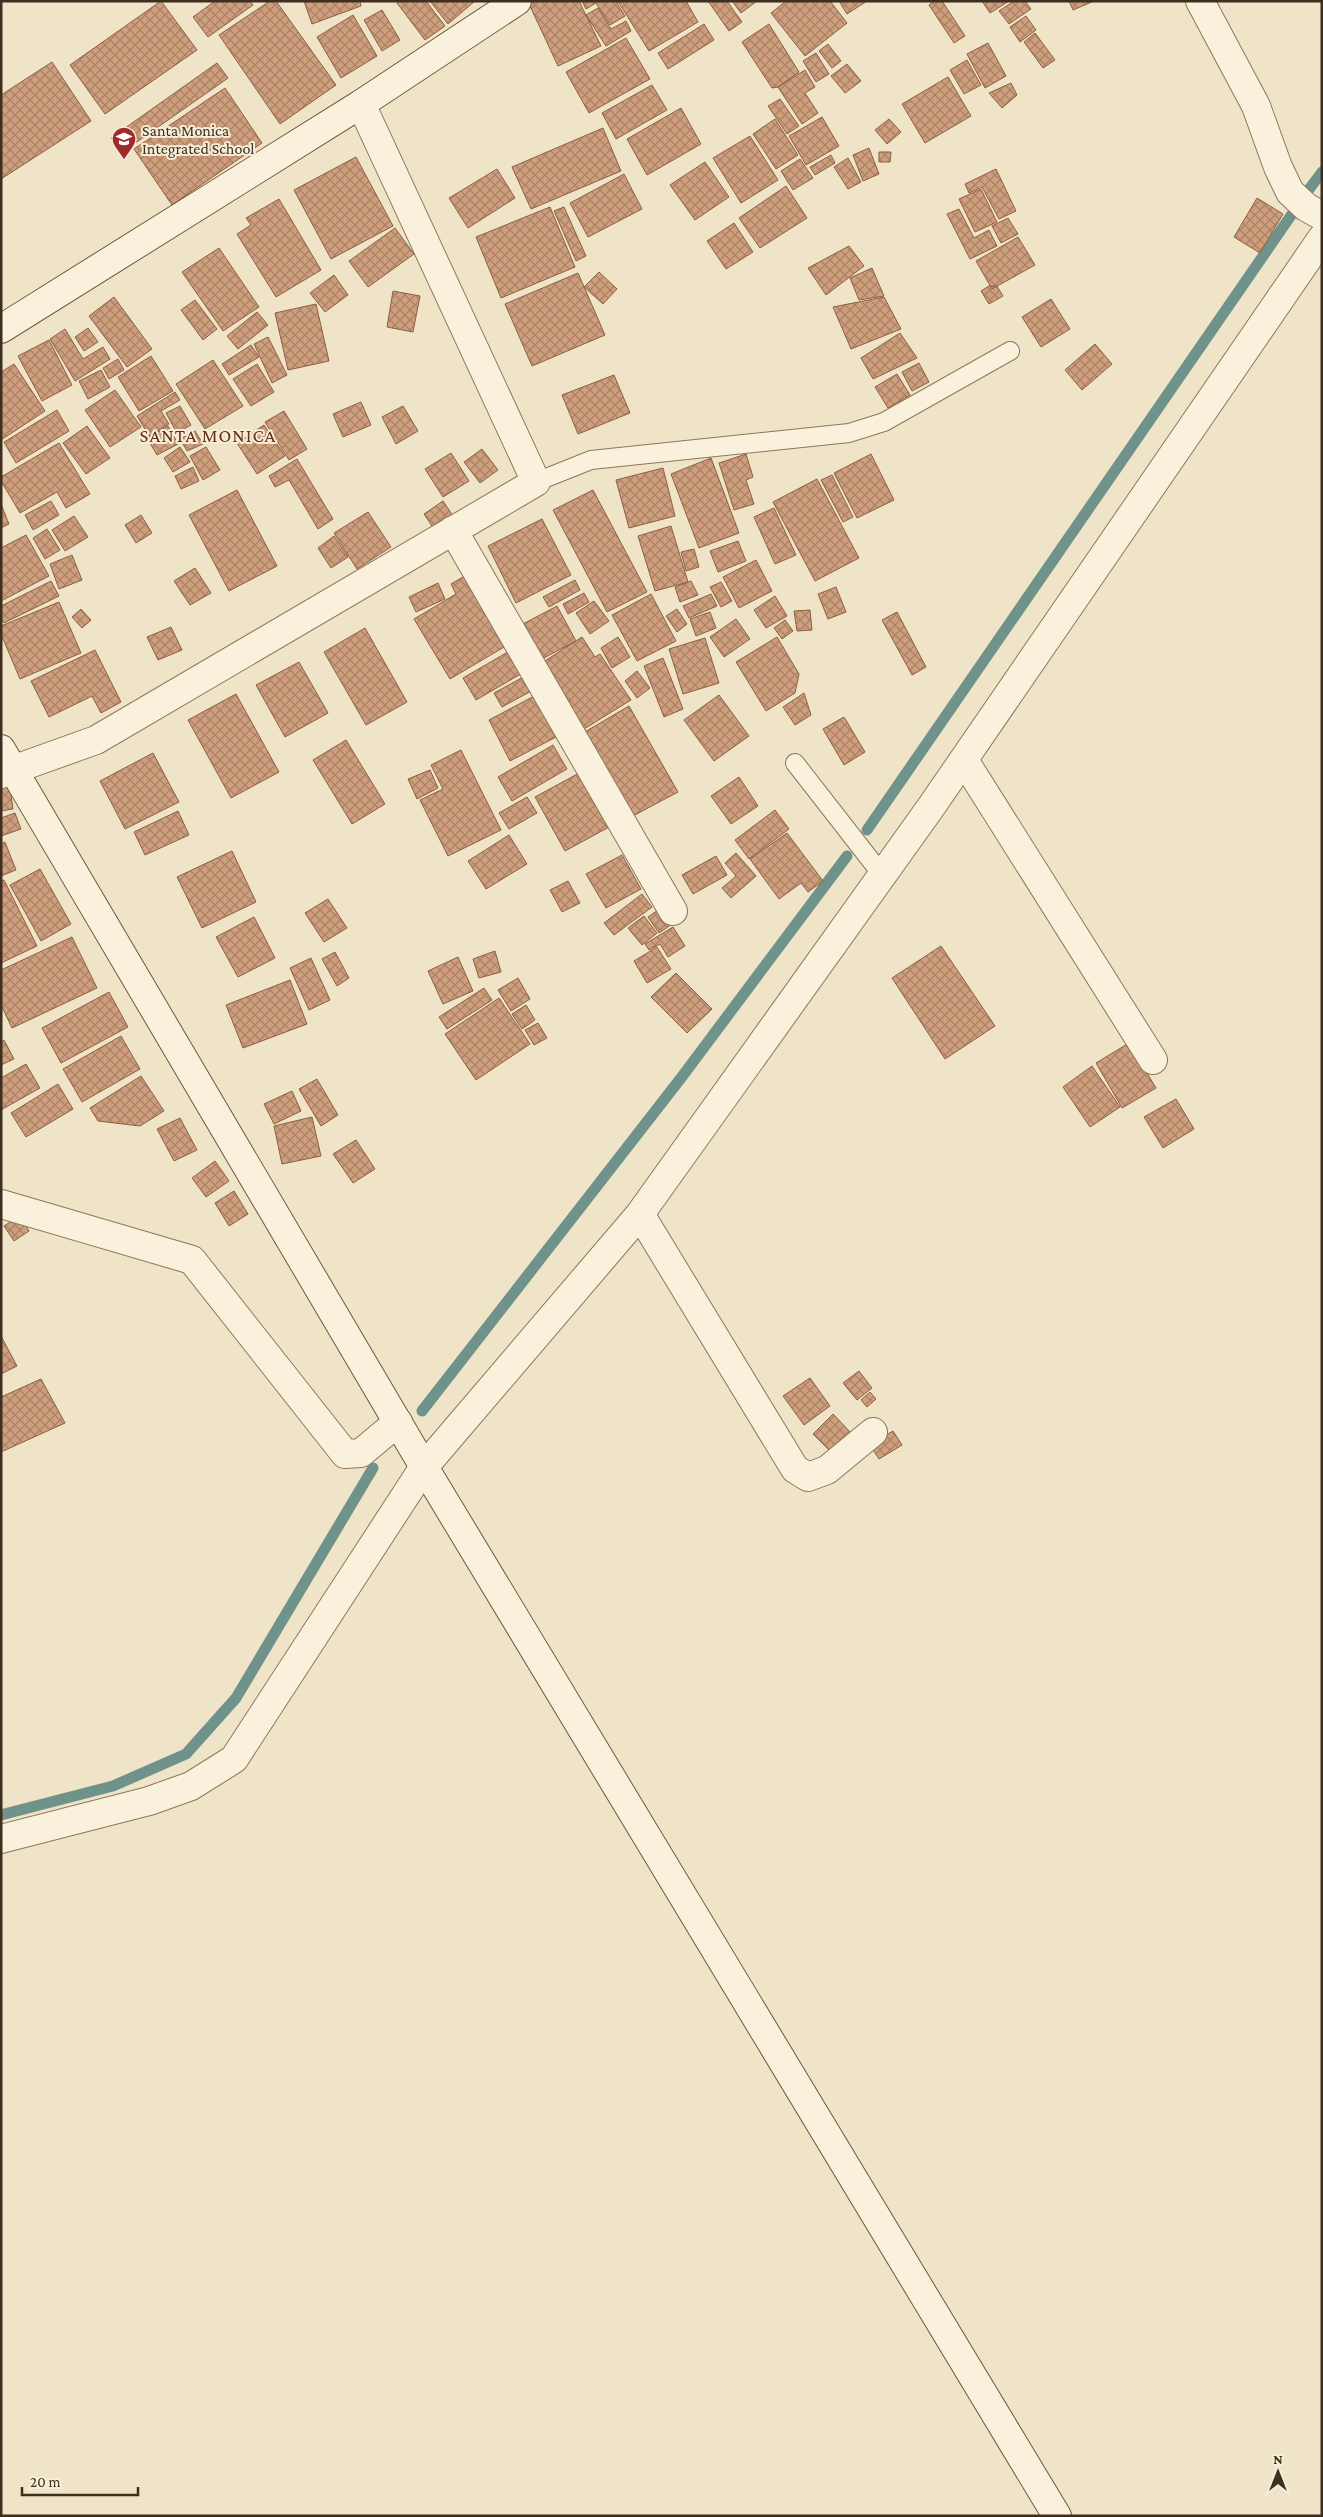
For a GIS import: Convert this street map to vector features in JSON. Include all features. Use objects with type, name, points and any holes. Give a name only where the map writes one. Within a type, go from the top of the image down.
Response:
[{"type":"street","points":[[1,329],[361,104],[517,1]]},
{"type":"street","points":[[1200,1],[1256,106],[1278,167],[1290,192],[1306,207],[1322,216]]},
{"type":"street","points":[[361,104],[536,482],[96,740],[5,765],[424,1467],[1057,2516]]},
{"type":"street","points":[[1,1839],[149,1801],[191,1786],[234,1759],[424,1467],[640,1214],[883,876],[1322,238]]},
{"type":"street","points":[[453,530],[673,911]]},
{"type":"street","points":[[964,760],[1153,1060]]},
{"type":"street","points":[[1,1204],[192,1260],[345,1454],[361,1453],[398,1422]]},
{"type":"street","points":[[640,1214],[795,1469],[808,1477],[827,1470],[873,1432]]},
{"type":"lane","points":[[536,482],[591,460],[849,433],[884,422],[1010,351]]},
{"type":"lane","points":[[795,763],[883,876]]},
{"type":"building","points":[[161,1],[197,50],[105,114],[70,65]]},
{"type":"building","points":[[215,1],[250,1],[253,5],[208,37],[193,17]]},
{"type":"building","points":[[270,1],[276,1],[336,85],[280,124],[219,35]]},
{"type":"building","points":[[304,1],[360,1],[361,6],[312,24]]},
{"type":"building","points":[[400,1],[426,1],[445,26],[425,40],[397,3]]},
{"type":"building","points":[[430,1],[475,1],[448,24]]},
{"type":"building","points":[[535,1],[579,1],[601,46],[558,66],[529,4]]},
{"type":"building","points":[[582,1],[620,1],[617,3],[625,16],[610,25],[596,3],[586,9]]},
{"type":"building","points":[[622,1],[686,1],[698,22],[649,51],[619,3]]},
{"type":"building","points":[[708,1],[727,1],[742,22],[729,31]]},
{"type":"building","points":[[732,1],[757,1],[741,13]]},
{"type":"building","points":[[786,1],[830,1],[847,23],[805,56],[771,13]]},
{"type":"building","points":[[839,1],[867,1],[847,14]]},
{"type":"building","points":[[934,1],[942,1],[965,36],[954,43],[929,5]]},
{"type":"building","points":[[982,1],[1009,1],[990,13]]},
{"type":"building","points":[[1014,1],[1025,1],[1031,9],[1009,24],[999,11]]},
{"type":"building","points":[[1069,1],[1094,1],[1073,10]]},
{"type":"building","points":[[598,8],[611,29],[626,21],[631,31],[606,46],[586,15]]},
{"type":"building","points":[[382,10],[400,40],[382,51],[364,20]]},
{"type":"building","points":[[353,15],[377,56],[341,78],[317,37]]},
{"type":"building","points":[[1026,16],[1036,30],[1020,42],[1010,27]]},
{"type":"building","points":[[704,24],[714,40],[668,69],[658,53]]},
{"type":"building","points":[[769,24],[799,72],[778,87],[772,88],[742,42]]},
{"type":"building","points":[[1035,33],[1055,60],[1043,68],[1024,42]]},
{"type":"building","points":[[626,38],[650,79],[589,113],[566,72]]},
{"type":"building","points":[[988,43],[1006,76],[985,88],[967,54]]},
{"type":"building","points":[[828,44],[841,61],[832,68],[819,51]]},
{"type":"building","points":[[816,53],[829,74],[816,82],[803,61]]},
{"type":"building","points":[[967,60],[981,85],[964,94],[950,70]]},
{"type":"building","points":[[52,62],[91,121],[1,179],[1,95]]},
{"type":"building","points":[[217,63],[228,78],[121,153],[111,138]]},
{"type":"building","points":[[847,64],[861,81],[845,93],[831,76]]},
{"type":"building","points":[[805,70],[815,87],[805,93],[818,113],[802,124],[778,87]]},
{"type":"building","points":[[948,77],[971,116],[925,143],[902,104]]},
{"type":"building","points":[[1011,83],[1017,95],[1002,108],[989,93]]},
{"type":"building","points":[[652,85],[667,110],[616,139],[602,113]]},
{"type":"building","points":[[225,88],[262,143],[172,205],[134,149]]},
{"type":"building","points":[[780,99],[799,126],[787,134],[768,106]]},
{"type":"building","points":[[681,108],[701,144],[647,175],[627,139]]},
{"type":"building","points":[[822,117],[839,146],[806,165],[789,136]]},
{"type":"building","points":[[775,119],[798,155],[776,169],[753,134]]},
{"type":"building","points":[[889,119],[901,132],[887,144],[875,130]]},
{"type":"building","points":[[603,128],[621,171],[531,209],[512,167]]},
{"type":"building","points":[[750,136],[778,180],[741,203],[713,158]]},
{"type":"building","points":[[869,148],[879,174],[863,181],[853,155]]},
{"type":"building","points":[[879,152],[891,152],[890,162],[879,162]]},
{"type":"building","points":[[831,155],[835,163],[815,175],[810,167]]},
{"type":"building","points":[[356,157],[393,226],[331,259],[294,190]]},
{"type":"building","points":[[848,158],[861,182],[848,189],[834,167]]},
{"type":"building","points":[[800,159],[813,178],[793,190],[781,171]]},
{"type":"building","points":[[705,162],[729,197],[695,220],[670,185]]},
{"type":"building","points":[[497,169],[515,198],[468,228],[449,198]]},
{"type":"building","points":[[996,169],[1016,211],[999,219],[982,187],[969,193],[965,184]]},
{"type":"building","points":[[624,174],[642,209],[588,237],[570,203]]},
{"type":"building","points":[[786,186],[807,218],[760,248],[739,218]]},
{"type":"building","points":[[981,189],[997,222],[975,232],[959,199]]},
{"type":"building","points":[[1257,198],[1283,214],[1260,253],[1234,237]]},
{"type":"building","points":[[279,199],[321,270],[276,297],[237,234],[251,225],[246,218]]},
{"type":"building","points":[[550,207],[575,267],[501,298],[476,237]]},
{"type":"building","points":[[564,207],[586,256],[576,261],[554,211]]},
{"type":"building","points":[[959,209],[974,238],[989,230],[997,246],[970,259],[947,214]]},
{"type":"building","points":[[1008,218],[1018,234],[1001,243],[992,226]]},
{"type":"building","points":[[734,223],[753,252],[726,269],[707,241]]},
{"type":"building","points":[[395,228],[414,254],[368,287],[349,261]]},
{"type":"building","points":[[1018,237],[1035,265],[992,289],[976,261]]},
{"type":"building","points":[[849,246],[864,266],[826,295],[808,268]]},
{"type":"building","points":[[219,248],[259,307],[223,331],[182,272]]},
{"type":"building","points":[[872,268],[884,296],[859,300],[850,278]]},
{"type":"building","points":[[599,272],[617,289],[603,304],[584,287]]},
{"type":"building","points":[[578,273],[605,335],[532,366],[505,304]]},
{"type":"building","points":[[334,275],[348,295],[325,312],[310,293]]},
{"type":"building","points":[[989,286],[997,286],[1003,296],[989,304],[981,291]]},
{"type":"building","points":[[393,291],[420,296],[413,332],[387,327]]},
{"type":"building","points":[[114,297],[152,349],[127,367],[89,316]]},
{"type":"building","points":[[884,297],[901,329],[851,349],[833,307]]},
{"type":"building","points":[[1051,299],[1070,329],[1041,347],[1022,317]]},
{"type":"building","points":[[195,300],[217,329],[203,340],[181,310]]},
{"type":"building","points":[[316,304],[329,361],[288,370],[275,313]]},
{"type":"building","points":[[257,312],[268,325],[238,349],[227,336]]},
{"type":"building","points":[[88,328],[98,342],[84,351],[75,337]]},
{"type":"building","points":[[65,329],[83,359],[103,347],[110,359],[75,381],[50,339]]},
{"type":"building","points":[[900,333],[917,358],[873,379],[861,358]]},
{"type":"building","points":[[268,337],[287,375],[272,383],[254,344]]},
{"type":"building","points":[[49,340],[72,385],[42,401],[18,356]]},
{"type":"building","points":[[1095,344],[1112,364],[1082,390],[1065,370]]},
{"type":"building","points":[[251,345],[259,357],[229,375],[222,364]]},
{"type":"building","points":[[151,356],[173,391],[139,411],[118,377]]},
{"type":"building","points":[[118,359],[124,370],[109,379],[103,368]]},
{"type":"building","points":[[213,360],[243,406],[205,429],[176,384]]},
{"type":"building","points":[[919,363],[929,382],[912,391],[902,372]]},
{"type":"building","points":[[14,364],[45,411],[1,440],[1,372]]},
{"type":"building","points":[[257,364],[274,392],[251,406],[233,379]]},
{"type":"building","points":[[101,370],[110,387],[88,399],[79,381]]},
{"type":"building","points":[[897,374],[910,395],[888,408],[875,387]]},
{"type":"building","points":[[614,375],[630,413],[578,434],[562,395]]},
{"type":"building","points":[[115,390],[141,427],[110,447],[85,410]]},
{"type":"building","points":[[175,392],[180,400],[161,411],[169,424],[149,436],[137,416]]},
{"type":"building","points":[[361,402],[371,425],[343,437],[333,414]]},
{"type":"building","points":[[180,406],[191,425],[177,433],[166,413]]},
{"type":"building","points":[[403,406],[418,431],[396,444],[382,417]]},
{"type":"building","points":[[57,410],[69,431],[16,463],[4,442]]},
{"type":"building","points":[[284,411],[307,449],[289,460],[265,422]]},
{"type":"building","points":[[264,425],[285,456],[257,474],[237,443]]},
{"type":"building","points":[[87,426],[110,458],[86,474],[63,443]]},
{"type":"building","points":[[168,426],[178,444],[157,455],[147,438]]},
{"type":"building","points":[[195,431],[203,444],[187,451],[180,439]]},
{"type":"building","points":[[59,443],[90,494],[66,508],[57,492],[20,513],[1,481],[1,477]]},
{"type":"building","points":[[180,447],[190,462],[173,472],[164,458]]},
{"type":"building","points":[[206,447],[220,470],[203,480],[190,456]]},
{"type":"building","points":[[482,449],[498,470],[480,483],[464,462]]},
{"type":"building","points":[[451,453],[469,481],[443,497],[425,469]]},
{"type":"building","points":[[746,454],[753,477],[746,480],[754,504],[734,510],[719,463]]},
{"type":"building","points":[[871,454],[894,500],[857,518],[834,473]]},
{"type":"building","points":[[711,458],[739,533],[699,548],[671,474]]},
{"type":"building","points":[[297,459],[333,519],[318,529],[289,480],[275,487],[269,476]]},
{"type":"building","points":[[193,467],[199,481],[181,489],[175,476]]},
{"type":"building","points":[[663,468],[675,516],[629,528],[616,480]]},
{"type":"building","points":[[832,475],[853,517],[843,522],[821,480]]},
{"type":"building","points":[[817,479],[859,558],[815,581],[773,502]]},
{"type":"building","points":[[237,490],[277,566],[229,591],[189,515]]},
{"type":"building","points":[[593,490],[647,592],[607,612],[553,510]]},
{"type":"building","points":[[51,501],[59,515],[33,530],[25,515]]},
{"type":"building","points":[[443,501],[453,516],[434,529],[424,514]]},
{"type":"building","points":[[1,504],[9,524],[1,528]]},
{"type":"building","points":[[774,508],[796,555],[775,564],[754,517]]},
{"type":"building","points":[[368,512],[391,547],[357,569],[334,533]]},
{"type":"building","points":[[141,515],[152,533],[136,543],[125,525]]},
{"type":"building","points":[[74,516],[88,537],[65,551],[52,530]]},
{"type":"building","points":[[542,519],[571,575],[516,603],[488,546]]},
{"type":"building","points":[[671,526],[688,582],[655,591],[638,536]]},
{"type":"building","points":[[47,529],[60,550],[45,559],[33,538]]},
{"type":"building","points":[[26,535],[49,576],[1,601],[1,548]]},
{"type":"building","points":[[334,536],[348,557],[331,568],[318,548]]},
{"type":"building","points":[[738,541],[746,561],[718,572],[710,551]]},
{"type":"building","points":[[694,549],[699,567],[686,571],[681,552]]},
{"type":"building","points":[[72,555],[82,580],[59,589],[50,564]]},
{"type":"building","points":[[756,560],[772,591],[739,608],[723,577]]},
{"type":"building","points":[[195,568],[211,593],[190,605],[174,581]]},
{"type":"building","points":[[470,573],[511,643],[450,679],[414,619],[456,594],[451,584]]},
{"type":"building","points":[[575,580],[580,590],[549,607],[543,597]]},
{"type":"building","points":[[51,581],[59,596],[4,623],[1,617],[1,606]]},
{"type":"building","points":[[691,581],[698,595],[680,602],[675,587]]},
{"type":"building","points":[[721,582],[732,601],[721,607],[710,587]]},
{"type":"building","points":[[438,583],[445,599],[416,612],[409,597]]},
{"type":"building","points":[[836,587],[846,612],[828,619],[818,594]]},
{"type":"building","points":[[584,593],[589,602],[568,614],[563,604]]},
{"type":"building","points":[[651,594],[676,641],[637,661],[612,615]]},
{"type":"building","points":[[711,594],[717,606],[689,618],[683,606]]},
{"type":"building","points":[[775,596],[787,616],[766,628],[754,610]]},
{"type":"building","points":[[594,601],[609,621],[590,634],[576,613]]},
{"type":"building","points":[[59,602],[81,653],[20,679],[1,634],[1,626]]},
{"type":"building","points":[[557,606],[576,641],[542,659],[523,624]]},
{"type":"building","points":[[81,609],[91,620],[82,628],[72,617]]},
{"type":"building","points":[[677,609],[687,624],[677,632],[666,616]]},
{"type":"building","points":[[810,610],[812,630],[797,631],[794,611]]},
{"type":"building","points":[[710,612],[716,628],[696,636],[690,619]]},
{"type":"building","points":[[897,612],[926,667],[912,675],[882,620]]},
{"type":"building","points":[[736,619],[750,639],[724,657],[710,637]]},
{"type":"building","points":[[785,620],[793,631],[782,639],[774,628]]},
{"type":"building","points":[[171,627],[182,650],[158,660],[147,637]]},
{"type":"building","points":[[365,628],[407,702],[366,725],[324,652]]},
{"type":"building","points":[[582,637],[595,657],[600,654],[631,700],[576,734],[534,668]]},
{"type":"building","points":[[618,637],[630,657],[612,668],[601,648]]},
{"type":"building","points":[[777,637],[799,674],[795,693],[766,711],[736,662]]},
{"type":"building","points":[[705,638],[719,683],[683,694],[669,649]]},
{"type":"building","points":[[513,649],[526,671],[476,700],[463,678]]},
{"type":"building","points":[[95,650],[121,702],[101,713],[92,696],[49,717],[31,681]]},
{"type":"building","points":[[663,658],[683,709],[664,717],[644,666]]},
{"type":"building","points":[[299,662],[328,713],[285,737],[256,685]]},
{"type":"building","points":[[637,671],[650,688],[637,698],[625,681]]},
{"type":"building","points":[[527,675],[535,689],[502,707],[494,693]]},
{"type":"building","points":[[804,693],[811,715],[795,725],[783,707]]},
{"type":"building","points":[[236,694],[279,772],[231,798],[188,720]]},
{"type":"building","points":[[538,694],[560,735],[510,761],[489,720]]},
{"type":"building","points":[[719,695],[749,736],[714,761],[684,720]]},
{"type":"building","points":[[629,706],[678,792],[631,817],[583,733]]},
{"type":"building","points":[[844,717],[865,752],[844,765],[823,729]]},
{"type":"building","points":[[346,740],[385,804],[352,824],[313,760]]},
{"type":"building","points":[[553,745],[567,769],[512,801],[498,777]]},
{"type":"building","points":[[461,750],[501,830],[448,856],[420,800],[443,789],[431,765]]},
{"type":"building","points":[[153,753],[179,802],[125,829],[100,781]]},
{"type":"building","points":[[430,770],[438,788],[417,799],[408,779]]},
{"type":"building","points":[[581,772],[611,826],[565,851],[535,797]]},
{"type":"building","points":[[739,777],[758,806],[731,824],[711,796]]},
{"type":"building","points":[[9,781],[13,809],[1,811],[1,783]]},
{"type":"building","points":[[527,797],[537,813],[509,829],[499,813]]},
{"type":"building","points":[[775,810],[789,829],[749,859],[735,840]]},
{"type":"building","points":[[178,811],[189,835],[145,855],[134,832]]},
{"type":"building","points":[[15,813],[21,829],[1,836],[1,818]]},
{"type":"building","points":[[787,833],[823,881],[808,892],[801,883],[779,899],[750,859]]},
{"type":"building","points":[[509,835],[527,864],[486,889],[468,861]]},
{"type":"building","points":[[5,842],[16,870],[1,876],[1,844]]},
{"type":"building","points":[[232,851],[256,902],[202,928],[177,877]]},
{"type":"building","points":[[736,853],[756,876],[731,898],[722,888],[736,876],[725,863]]},
{"type":"building","points":[[622,855],[641,889],[606,908],[586,874]]},
{"type":"building","points":[[716,856],[727,875],[693,894],[682,875]]},
{"type":"building","points":[[40,869],[71,924],[41,941],[10,885]]},
{"type":"building","points":[[4,880],[37,946],[1,963],[1,881]]},
{"type":"building","points":[[568,881],[580,903],[562,912],[550,890]]},
{"type":"building","points":[[642,894],[652,907],[614,935],[604,923]]},
{"type":"building","points":[[328,899],[347,928],[324,942],[305,913]]},
{"type":"building","points":[[661,908],[672,924],[659,933],[648,917]]},
{"type":"building","points":[[644,916],[657,933],[642,945],[628,928]]},
{"type":"building","points":[[254,917],[275,958],[238,977],[216,937]]},
{"type":"building","points":[[673,927],[685,946],[668,957],[660,944],[649,950],[645,944]]},
{"type":"building","points":[[72,937],[97,988],[12,1028],[1,1005],[1,970]]},
{"type":"building","points":[[941,946],[995,1026],[945,1059],[892,978]]},
{"type":"building","points":[[657,947],[671,969],[647,983],[634,961]]},
{"type":"building","points":[[495,951],[501,972],[479,978],[473,959]]},
{"type":"building","points":[[335,952],[349,978],[337,986],[322,959]]},
{"type":"building","points":[[458,957],[473,991],[443,1004],[428,971]]},
{"type":"building","points":[[311,958],[330,1000],[309,1010],[290,968]]},
{"type":"building","points":[[676,973],[712,1009],[687,1033],[651,997]]},
{"type":"building","points":[[518,978],[530,999],[511,1011],[498,990]]},
{"type":"building","points":[[290,980],[307,1024],[243,1048],[226,1005]]},
{"type":"building","points":[[484,988],[492,1000],[447,1029],[439,1017]]},
{"type":"building","points":[[109,992],[128,1027],[61,1063],[42,1028]]},
{"type":"building","points":[[499,998],[530,1044],[476,1080],[445,1034]]},
{"type":"building","points":[[526,1005],[535,1020],[522,1029],[512,1014]]},
{"type":"building","points":[[538,1023],[547,1038],[534,1045],[525,1030]]},
{"type":"building","points":[[121,1036],[140,1069],[82,1102],[63,1069]]},
{"type":"building","points":[[4,1040],[14,1059],[1,1065],[1,1042]]},
{"type":"building","points":[[1129,1043],[1156,1088],[1122,1108],[1096,1063]]},
{"type":"building","points":[[26,1064],[40,1088],[1,1110],[1,1078]]},
{"type":"building","points":[[1092,1066],[1120,1107],[1090,1127],[1063,1087]]},
{"type":"building","points":[[141,1076],[164,1111],[140,1126],[98,1121],[90,1108]]},
{"type":"building","points":[[317,1079],[338,1115],[321,1126],[299,1089]]},
{"type":"building","points":[[58,1084],[73,1109],[26,1137],[11,1113]]},
{"type":"building","points":[[292,1091],[301,1111],[274,1124],[264,1104]]},
{"type":"building","points":[[1176,1099],[1194,1129],[1163,1148],[1144,1117]]},
{"type":"building","points":[[312,1117],[321,1156],[282,1164],[274,1126]]},
{"type":"building","points":[[180,1118],[197,1150],[174,1161],[157,1129]]},
{"type":"building","points":[[356,1140],[375,1169],[353,1183],[333,1154]]},
{"type":"building","points":[[215,1161],[229,1181],[206,1197],[192,1178]]},
{"type":"building","points":[[234,1191],[248,1214],[229,1226],[215,1203]]},
{"type":"building","points":[[20,1216],[29,1231],[14,1241],[4,1226]]},
{"type":"building","points":[[1,1336],[17,1366],[1,1374]]},
{"type":"building","points":[[859,1371],[872,1388],[857,1400],[843,1383]]},
{"type":"building","points":[[810,1378],[830,1406],[804,1425],[783,1396]]},
{"type":"building","points":[[41,1379],[65,1423],[1,1452],[1,1397]]},
{"type":"building","points":[[870,1392],[876,1399],[867,1407],[861,1400]]},
{"type":"building","points":[[833,1414],[853,1435],[833,1454],[813,1434]]},
{"type":"building","points":[[893,1431],[902,1445],[879,1459],[870,1445]]},
{"type":"waterway","points":[[1307,192],[1322,172]]},
{"type":"waterway","points":[[867,830],[1292,214]]},
{"type":"waterway","points":[[422,1411],[681,1078],[847,856]]},
{"type":"waterway","points":[[1,1815],[113,1786],[186,1754],[236,1698],[373,1468]]},
{"type":"place","name":"Santa Monica Integrated School","points":[[124,160]]},
{"type":"district","name":"SANTA MONICA","points":[[208,435]]}]
